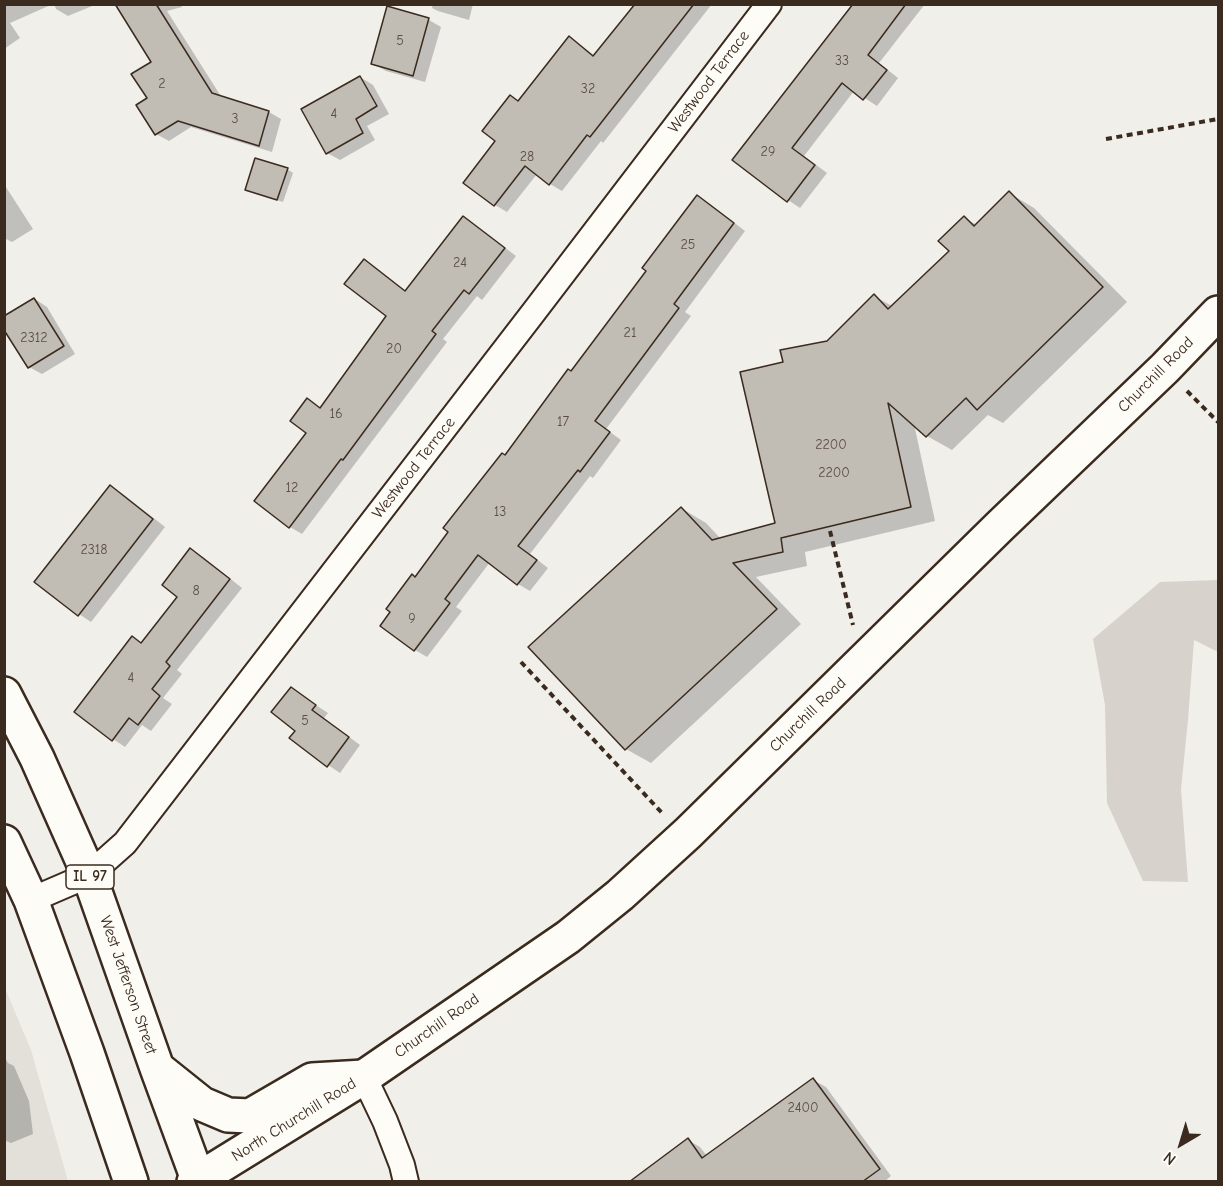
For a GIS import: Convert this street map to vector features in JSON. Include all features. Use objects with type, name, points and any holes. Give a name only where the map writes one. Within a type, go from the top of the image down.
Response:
[{"type":"street","name":"Westwood Terrace","points":[[31,900],[89,874],[125,843],[769,4]]},
{"type":"street","name":"Churchill Road","points":[[364,1077],[568,937],[620,895],[688,833],[999,527],[1165,368],[1218,313]]},
{"type":"street","name":"West Jefferson Street","points":[[4,694],[37,758],[89,874],[197,1181]]},
{"type":"street","points":[[4,842],[31,900],[87,1053],[130,1182]]},
{"type":"street","points":[[157,1068],[202,1104],[228,1115],[250,1116],[312,1080],[364,1077],[402,1165],[406,1182]]},
{"type":"street","name":"North Churchill Road","points":[[197,1181],[364,1077]]},
{"type":"path","points":[[1106,139],[1218,118]]},
{"type":"path","points":[[1188,391],[1218,422]]},
{"type":"path","points":[[830,531],[854,629]]},
{"type":"path","points":[[521,662],[665,816]]},
{"type":"shaded area","points":[[1218,580],[1218,652],[1194,640],[1181,789],[1188,882],[1143,881],[1107,803],[1105,705],[1093,639],[1160,582]]},
{"type":"shaded area","points":[[5,988],[31,1050],[68,1181],[5,1181]]},
{"type":"building","points":[[115,4],[156,4],[212,93],[269,111],[259,146],[178,121],[155,135],[136,105],[147,98],[131,74],[151,62]]},
{"type":"building","points":[[635,4],[694,4],[590,137],[587,135],[549,185],[525,166],[494,206],[463,183],[495,141],[482,131],[510,95],[518,101],[569,36],[593,56]]},
{"type":"building","points":[[853,4],[906,4],[868,55],[887,70],[863,100],[842,83],[792,148],[815,165],[787,202],[732,160]]},
{"type":"building","points":[[387,6],[429,18],[413,76],[371,64]]},
{"type":"building","points":[[360,76],[377,106],[356,119],[363,133],[326,154],[301,109]]},
{"type":"building","points":[[255,158],[288,168],[277,200],[245,190]]},
{"type":"building","points":[[1009,191],[1103,287],[977,410],[966,398],[926,437],[888,403],[911,507],[781,538],[783,552],[733,563],[777,609],[625,750],[528,647],[681,507],[712,540],[775,523],[740,372],[783,362],[780,350],[827,341],[874,294],[888,309],[949,251],[938,241],[964,216],[974,226]]},
{"type":"building","points":[[697,195],[734,223],[674,304],[679,308],[595,421],[610,432],[518,546],[537,560],[517,585],[478,555],[445,599],[450,603],[414,651],[380,626],[390,612],[386,609],[412,574],[415,577],[448,532],[443,528],[502,453],[505,455],[568,369],[571,371],[646,271],[642,268]]},
{"type":"building","points":[[463,216],[505,248],[469,294],[464,290],[432,331],[436,334],[343,460],[341,459],[289,528],[254,501],[306,433],[290,421],[307,398],[320,408],[386,316],[344,284],[364,259],[405,291]]},
{"type":"building","points":[[34,298],[64,346],[28,368],[4,330],[4,316]]},
{"type":"building","points":[[110,485],[153,519],[78,616],[34,582]]},
{"type":"building","points":[[190,548],[230,579],[166,662],[170,666],[152,689],[160,696],[138,725],[129,718],[112,741],[74,712],[132,636],[141,643],[177,597],[162,585]]},
{"type":"building","points":[[291,687],[316,705],[312,710],[349,737],[327,767],[289,738],[295,731],[271,712]]},
{"type":"building","points":[[813,1078],[880,1169],[862,1182],[629,1182],[688,1138],[702,1158]]}]
